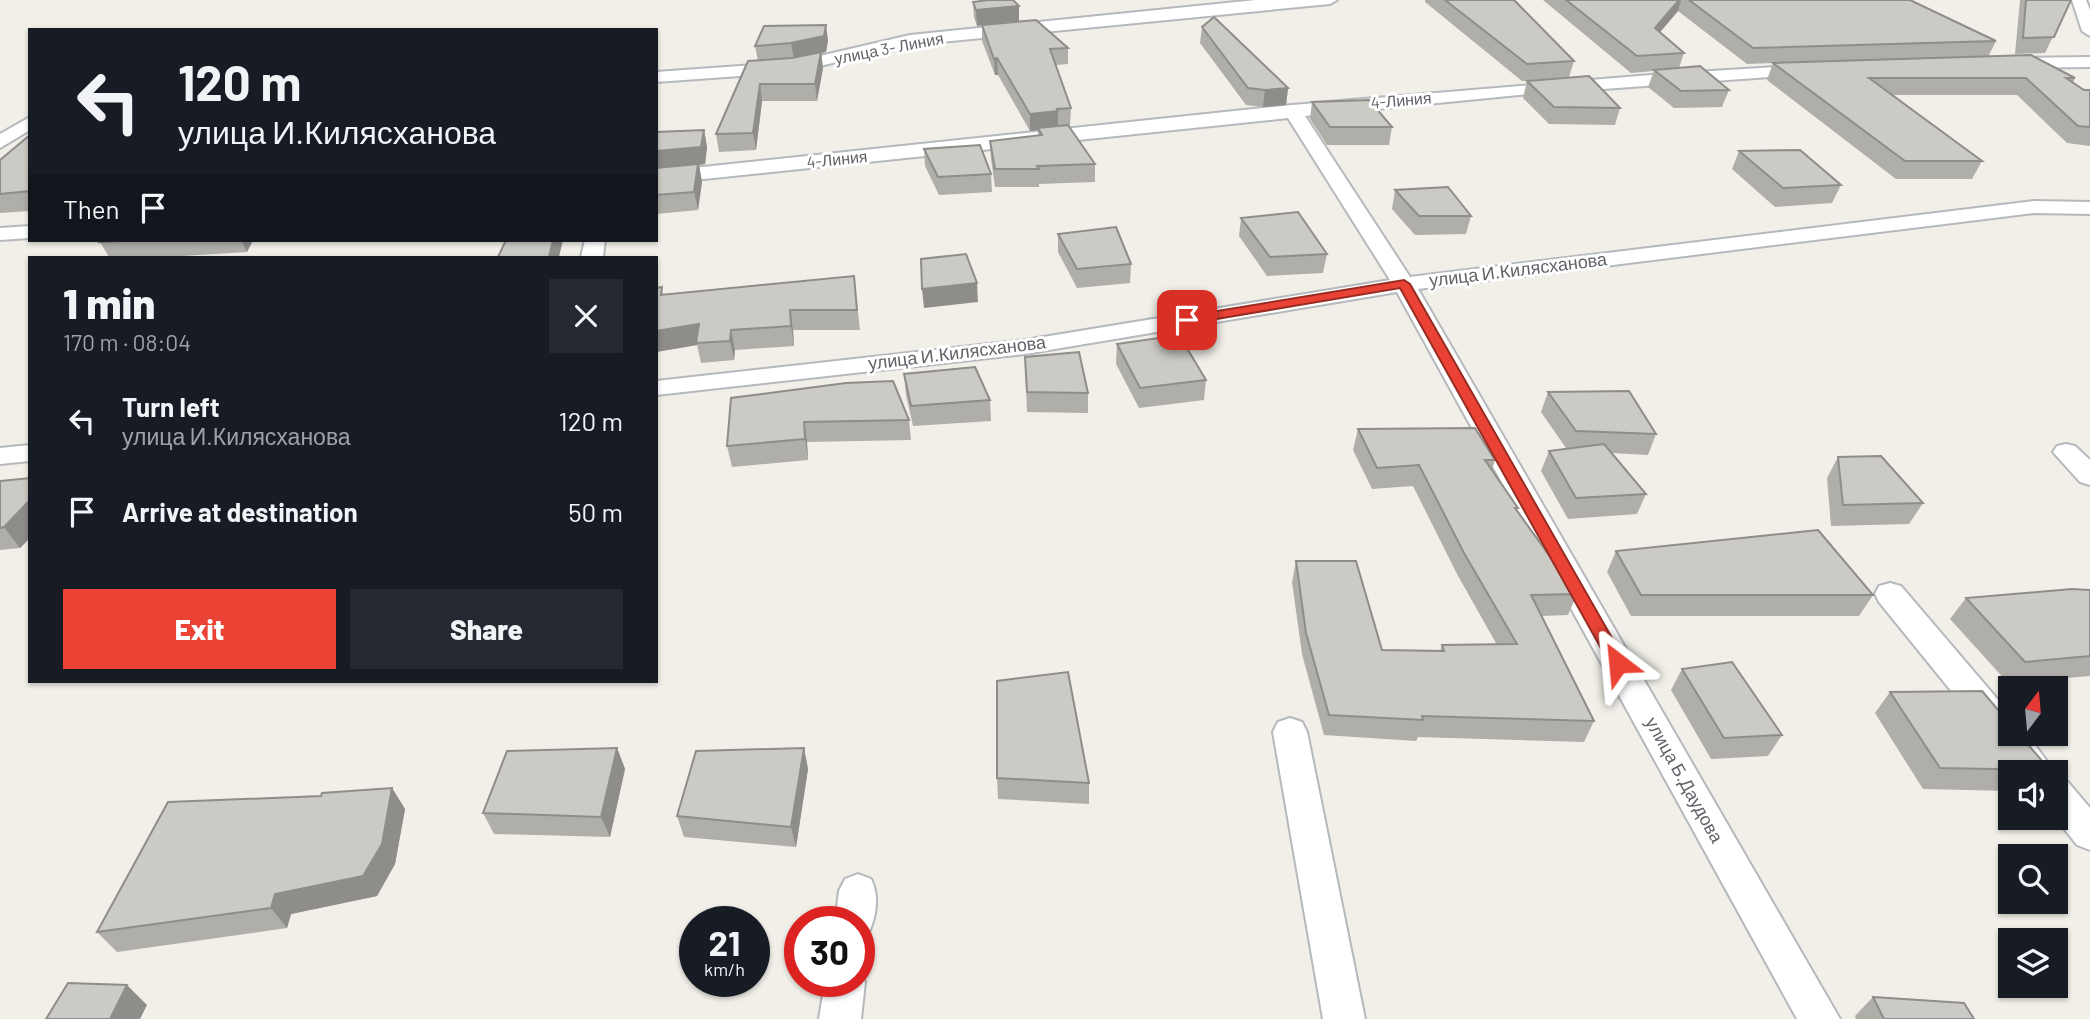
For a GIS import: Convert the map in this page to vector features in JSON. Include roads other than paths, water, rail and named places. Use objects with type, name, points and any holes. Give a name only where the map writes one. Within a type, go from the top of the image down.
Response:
[{"type":"street","name":"улица 3- Линия","points":[[658,77],[794,67],[910,40],[1330,0]]},
{"type":"street","points":[[2079,0],[2090,29]]},
{"type":"street","points":[[1997,64],[2090,62]]},
{"type":"street","name":"4-Линия","points":[[665,178],[1292,110],[1650,78],[1824,70]]},
{"type":"street","name":"улица Б.Даудова","points":[[1292,110],[1404,284],[1819,1019]]},
{"type":"street","points":[[0,142],[28,123]]},
{"type":"street","name":"улица И.Килясханова","points":[[658,388],[1025,347],[1404,284],[2034,207],[2090,208]]},
{"type":"street","points":[[0,234],[28,232]]},
{"type":"street","points":[[2066,452],[2090,476]]},
{"type":"street","points":[[0,456],[28,453]]},
{"type":"street","points":[[1891,594],[2028,760]]},
{"type":"street","points":[[1290,732],[1344,1019]]},
{"type":"street","points":[[2068,807],[2090,834]]},
{"type":"street","points":[[840,1019],[843,997]]}]
